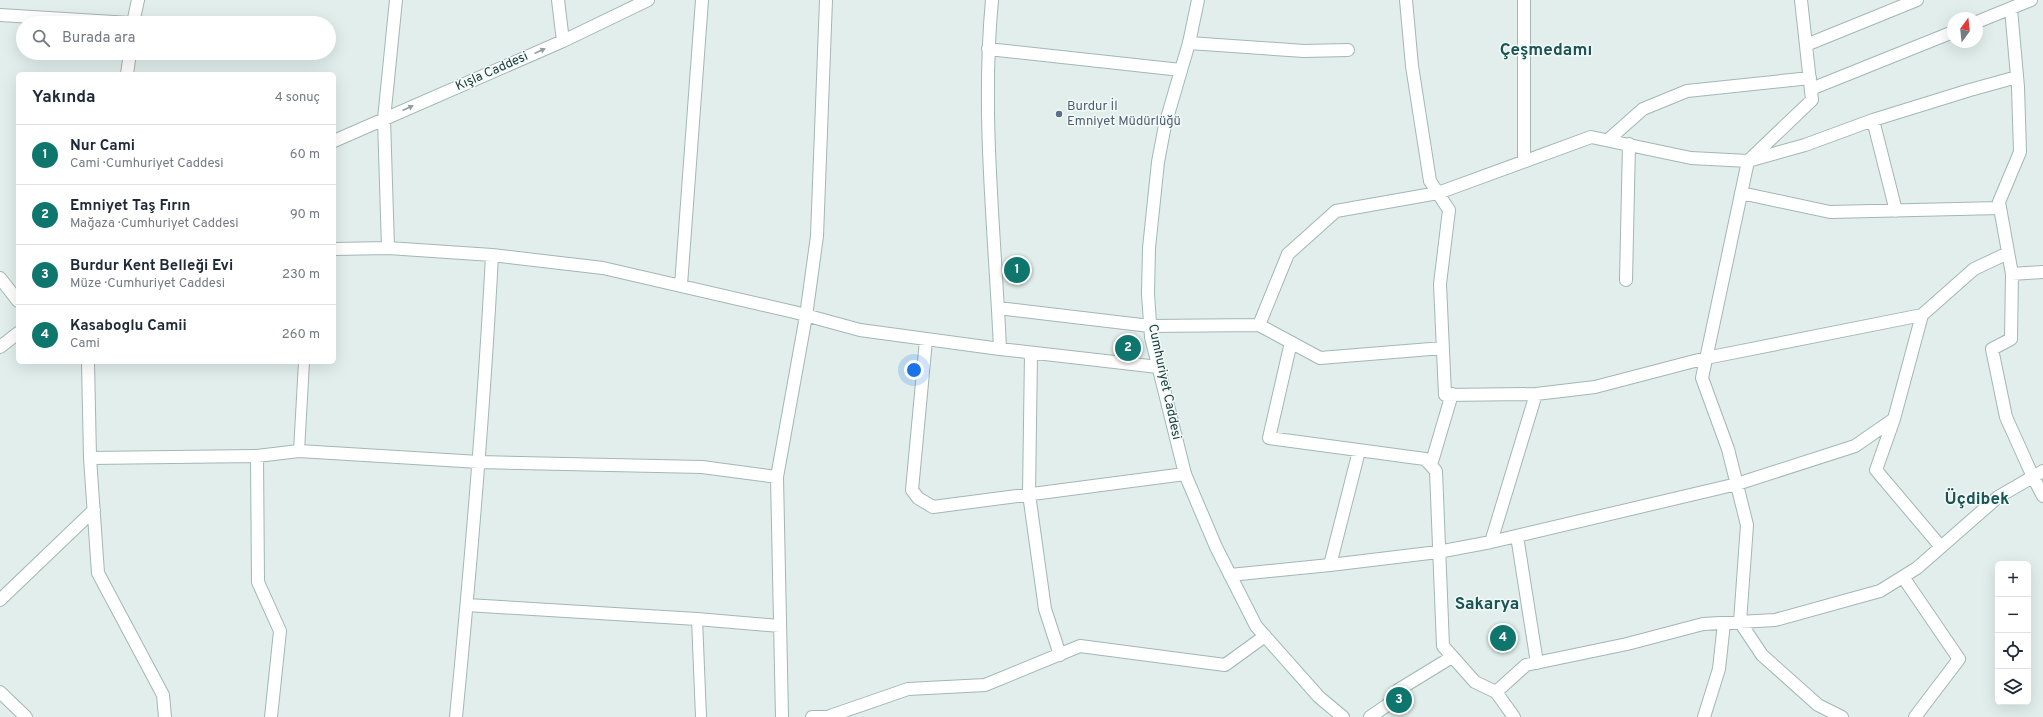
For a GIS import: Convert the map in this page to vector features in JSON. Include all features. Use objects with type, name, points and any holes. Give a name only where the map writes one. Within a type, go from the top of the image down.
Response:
[{"type":"street","points":[[135,16],[138,0]]},
{"type":"street","points":[[388,248],[384,119],[396,0]]},
{"type":"street","points":[[558,0],[563,41]]},
{"type":"street","name":"Kışla Caddesi","points":[[336,140],[563,41],[648,0]]},
{"type":"street","points":[[681,285],[702,0]]},
{"type":"street","points":[[782,717],[777,477],[806,316],[817,236],[826,0]]},
{"type":"street","points":[[992,0],[988,49],[990,167],[1000,349]]},
{"type":"street","name":"Cumhuriyet Caddesi","points":[[1198,0],[1189,43],[1164,132],[1152,203],[1148,286],[1150,326],[1158,367],[1185,474],[1197,507],[1256,626],[1319,697],[1343,717]]},
{"type":"street","points":[[1406,0],[1412,66],[1430,182],[1449,210],[1440,284],[1445,395],[1536,394],[1595,387],[1706,358],[1922,315],[1974,269],[2008,253]]},
{"type":"street","points":[[1524,0],[1524,161]]},
{"type":"street","points":[[1801,0],[1812,100],[1748,161],[1702,378],[1728,449],[1747,525],[1740,622],[1762,655],[1818,705],[1842,717]]},
{"type":"street","points":[[1806,45],[1917,0]]},
{"type":"street","points":[[1983,20],[2031,0]]},
{"type":"street","points":[[2011,9],[2017,77],[2020,152],[1999,202],[2012,274],[2011,339],[1992,349],[2006,417],[2038,474],[2043,496]]},
{"type":"street","points":[[0,15],[16,16]]},
{"type":"street","points":[[1608,140],[1643,109],[1687,91],[1810,84],[1947,34]]},
{"type":"street","points":[[1189,43],[1304,51],[1348,50]]},
{"type":"street","points":[[988,49],[1181,70]]},
{"type":"street","points":[[127,72],[129,60]]},
{"type":"street","points":[[1259,325],[1288,254],[1336,211],[1438,193],[1591,137],[1691,158],[1748,161],[1805,145],[1873,120],[2017,77]]},
{"type":"street","points":[[1873,120],[1896,210]]},
{"type":"street","points":[[1626,280],[1629,144]]},
{"type":"street","points":[[1741,193],[1830,212],[2000,208]]},
{"type":"street","points":[[336,249],[388,248],[492,255],[603,268],[681,285],[860,330],[926,340],[1158,367]]},
{"type":"street","points":[[456,717],[479,462],[492,255]]},
{"type":"street","points":[[2012,274],[2043,272]]},
{"type":"street","points":[[0,278],[16,298]]},
{"type":"street","points":[[998,308],[1150,326],[1259,325],[1320,358],[1443,348]]},
{"type":"street","points":[[1922,315],[1894,419],[1876,470],[1941,548]]},
{"type":"street","points":[[0,347],[16,335]]},
{"type":"street","points":[[926,340],[912,490],[918,498],[933,507],[1185,474]]},
{"type":"street","points":[[1291,342],[1269,438],[1425,459],[1431,465],[1436,471],[1438,552],[1443,646],[1476,682],[1496,692],[1514,717]]},
{"type":"street","points":[[1031,353],[1029,494],[1045,609],[1060,655]]},
{"type":"street","points":[[88,364],[90,458],[98,574],[163,695],[166,717]]},
{"type":"street","points":[[1431,465],[1452,394]]},
{"type":"street","points":[[1491,542],[1536,394]]},
{"type":"street","points":[[1230,575],[1438,552],[1517,536],[1737,484],[1856,446],[1894,419]]},
{"type":"street","points":[[90,458],[256,456],[299,451],[479,462],[702,467],[777,477]]},
{"type":"street","points":[[1330,565],[1359,451]]},
{"type":"street","points":[[256,456],[258,582],[280,631],[270,717]]},
{"type":"street","points":[[1496,692],[1526,665],[1627,644],[1703,624],[1774,620],[1880,592],[1917,568],[1998,497],[2038,474]]},
{"type":"street","points":[[0,600],[94,510]]},
{"type":"street","points":[[1517,536],[1537,663]]},
{"type":"street","points":[[1903,577],[1958,659],[1915,717]]},
{"type":"street","points":[[466,605],[697,619],[780,626]]},
{"type":"street","points":[[1704,717],[1719,669],[1724,623]]},
{"type":"street","points":[[812,717],[830,717],[908,689],[985,685],[1080,646],[1225,665],[1264,636]]},
{"type":"street","points":[[1370,717],[1402,695],[1398,690],[1452,656]]},
{"type":"street","points":[[0,692],[26,717]]},
{"type":"lane","points":[[299,451],[304,364]]},
{"type":"lane","points":[[697,619],[701,717]]},
{"type":"place","name":"Burdur İl Emniyet Müdürlüğü","points":[[1059,114]]},
{"type":"place","name":"Nur Cami","points":[[1017,270]]},
{"type":"place","name":"Emniyet Taş Fırın","points":[[1128,348]]},
{"type":"place","name":"Kasaboglu Camii","points":[[1503,638]]},
{"type":"place","name":"Burdur Kent Belleği Evi","points":[[1399,700]]},
{"type":"district","name":"Çeşmedamı","points":[[1546,51]]},
{"type":"district","name":"Üçdibek","points":[[1977,500]]},
{"type":"district","name":"Sakarya","points":[[1487,605]]}]
